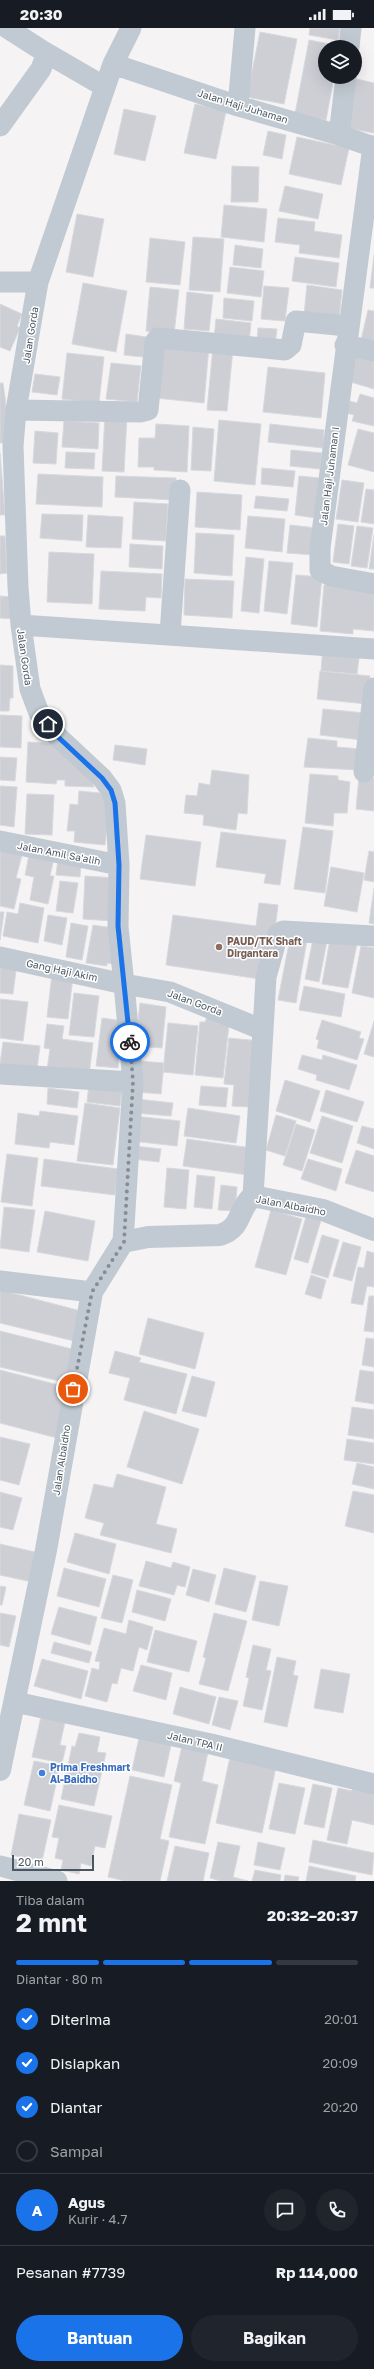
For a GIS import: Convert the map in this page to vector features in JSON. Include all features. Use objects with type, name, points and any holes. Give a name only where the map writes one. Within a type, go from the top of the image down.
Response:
[{"type":"street","points":[[9,28],[43,51],[105,87]]},
{"type":"street","name":"Jalan Gorda","points":[[131,28],[105,87],[38,282],[16,410],[13,446],[21,625],[30,689],[39,713],[57,736],[102,778],[111,790],[115,803],[119,865],[118,926],[124,984],[170,992],[263,1030]]},
{"type":"street","points":[[238,106],[244,28]]},
{"type":"street","points":[[350,40],[351,28]]},
{"type":"street","points":[[0,126],[41,69],[45,58],[43,51]]},
{"type":"street","name":"Jalan Haji Juhaman","points":[[114,64],[238,106],[339,134],[373,147]]},
{"type":"street","points":[[339,134],[345,84]]},
{"type":"street","points":[[346,335],[373,147]]},
{"type":"street","points":[[0,282],[38,282]]},
{"type":"street","points":[[16,410],[140,412],[148,410],[155,342],[158,338],[285,350],[291,345],[296,321],[346,335],[374,351]]},
{"type":"street","name":"Jalan Haji Juhaman I","points":[[346,335],[320,548],[320,570],[331,576],[374,584]]},
{"type":"street","points":[[170,634],[180,490]]},
{"type":"street","points":[[21,625],[374,649]]},
{"type":"street","points":[[364,772],[374,688]]},
{"type":"street","name":"Jalan Amil Sa'alih","points":[[0,841],[119,865]]},
{"type":"street","points":[[253,1196],[266,977],[278,934],[283,932],[374,936]]},
{"type":"street","name":"Gang Haji Akim","points":[[0,957],[124,984]]},
{"type":"street","points":[[124,984],[133,1082],[124,1242]]},
{"type":"street","points":[[0,1074],[133,1082]]},
{"type":"street","name":"Jalan Albaidho","points":[[0,1770],[46,1550],[92,1292],[124,1242],[148,1237],[220,1235],[229,1232],[235,1227],[246,1202],[253,1196],[323,1210],[374,1230]]},
{"type":"street","points":[[0,1281],[92,1292]]},
{"type":"street","name":"Jalan TPA II","points":[[15,1702],[211,1744],[374,1784]]},
{"type":"street","points":[[0,1866],[58,1881]]},
{"type":"building","points":[[310,28],[340,28],[338,40],[309,35]]},
{"type":"building","points":[[260,32],[297,39],[284,104],[247,97]]},
{"type":"building","points":[[309,40],[318,42],[318,84],[333,84],[326,120],[295,114]]},
{"type":"building","points":[[362,80],[374,83],[374,133],[342,127],[351,84],[362,84]]},
{"type":"building","points":[[195,104],[226,111],[216,159],[184,153]]},
{"type":"building","points":[[124,109],[156,116],[145,161],[114,154]]},
{"type":"building","points":[[268,131],[286,135],[282,159],[263,155]]},
{"type":"building","points":[[297,137],[349,148],[341,185],[289,174]]},
{"type":"building","points":[[232,166],[259,167],[258,202],[231,202]]},
{"type":"building","points":[[285,186],[323,194],[318,219],[279,211]]},
{"type":"building","points":[[224,205],[267,209],[264,242],[221,237]]},
{"type":"building","points":[[77,214],[104,219],[93,277],[66,272]]},
{"type":"building","points":[[278,218],[315,222],[314,231],[342,235],[339,258],[299,253],[300,245],[275,242]]},
{"type":"building","points":[[193,237],[224,239],[220,292],[189,290]]},
{"type":"building","points":[[150,238],[185,242],[180,285],[146,282]]},
{"type":"building","points":[[235,245],[263,249],[261,268],[233,265]]},
{"type":"building","points":[[374,255],[374,288],[370,288]]},
{"type":"building","points":[[295,257],[339,263],[336,287],[292,281]]},
{"type":"building","points":[[230,267],[264,271],[261,297],[227,293]]},
{"type":"building","points":[[83,283],[127,291],[116,352],[72,344]]},
{"type":"building","points":[[307,285],[342,290],[339,319],[304,315]]},
{"type":"building","points":[[264,286],[289,288],[285,321],[261,319]]},
{"type":"building","points":[[150,287],[179,290],[174,334],[146,331]]},
{"type":"building","points":[[187,292],[213,295],[209,331],[184,329]]},
{"type":"building","points":[[224,298],[254,301],[252,321],[223,318]]},
{"type":"building","points":[[0,304],[22,314],[17,326],[20,328],[10,351],[0,347]]},
{"type":"building","points":[[368,310],[374,311],[374,343],[361,340]]},
{"type":"building","points":[[216,319],[251,323],[249,342],[214,339]]},
{"type":"building","points":[[258,328],[277,329],[275,345],[257,343]]},
{"type":"building","points":[[126,334],[146,337],[143,357],[124,355]]},
{"type":"building","points":[[161,341],[209,346],[204,403],[156,398]]},
{"type":"building","points":[[213,347],[233,348],[227,411],[207,410]]},
{"type":"building","points":[[67,353],[104,357],[99,403],[62,399]]},
{"type":"building","points":[[355,354],[374,359],[374,389],[347,381]]},
{"type":"building","points":[[111,363],[141,366],[137,402],[106,399]]},
{"type":"building","points":[[268,367],[325,373],[321,418],[263,412]]},
{"type":"building","points":[[35,374],[60,377],[57,395],[32,392]]},
{"type":"building","points":[[0,383],[3,383],[9,443],[0,443]]},
{"type":"building","points":[[360,394],[374,398],[374,426],[352,421],[354,415],[339,411],[342,399],[357,403]]},
{"type":"building","points":[[105,415],[127,416],[124,472],[102,471]]},
{"type":"building","points":[[219,420],[261,424],[255,485],[214,481]]},
{"type":"building","points":[[64,421],[99,423],[98,449],[62,447]]},
{"type":"building","points":[[156,424],[189,426],[187,472],[154,470],[154,467],[138,467],[139,438],[155,438]]},
{"type":"building","points":[[270,424],[324,430],[323,448],[268,442]]},
{"type":"building","points":[[193,427],[214,429],[211,471],[191,470]]},
{"type":"building","points":[[358,429],[374,433],[374,472],[348,465]]},
{"type":"building","points":[[35,431],[58,433],[56,464],[33,463]]},
{"type":"building","points":[[291,450],[322,453],[320,469],[290,466]]},
{"type":"building","points":[[66,452],[95,453],[94,469],[65,468]]},
{"type":"building","points":[[0,453],[5,515],[0,515]]},
{"type":"building","points":[[262,468],[295,471],[293,487],[261,484]]},
{"type":"building","points":[[38,474],[103,477],[102,507],[36,504]]},
{"type":"building","points":[[116,476],[176,478],[175,500],[115,497]]},
{"type":"building","points":[[299,476],[320,478],[316,518],[295,515]]},
{"type":"building","points":[[342,480],[364,483],[358,522],[336,519]]},
{"type":"building","points":[[366,489],[374,490],[374,524],[361,522]]},
{"type":"building","points":[[197,492],[242,495],[240,530],[195,527]]},
{"type":"building","points":[[256,496],[289,499],[287,511],[254,508]]},
{"type":"building","points":[[134,502],[168,504],[166,541],[132,539]]},
{"type":"building","points":[[42,514],[83,515],[82,541],[40,538]]},
{"type":"building","points":[[88,515],[123,517],[121,548],[86,547]]},
{"type":"building","points":[[248,516],[285,519],[282,552],[245,548]]},
{"type":"building","points":[[338,524],[354,526],[349,564],[333,562]]},
{"type":"building","points":[[290,525],[317,528],[314,555],[287,553]]},
{"type":"building","points":[[357,526],[373,528],[367,568],[351,566]]},
{"type":"building","points":[[196,533],[234,535],[232,576],[194,573]]},
{"type":"building","points":[[374,535],[374,569],[369,569]]},
{"type":"building","points":[[0,536],[5,536],[7,573],[0,574]]},
{"type":"building","points":[[130,544],[163,546],[162,569],[129,567]]},
{"type":"building","points":[[49,552],[94,554],[92,604],[47,602]]},
{"type":"building","points":[[246,557],[264,559],[259,613],[241,611]]},
{"type":"building","points":[[269,561],[293,563],[287,614],[264,611]]},
{"type":"building","points":[[101,571],[162,574],[161,598],[146,597],[145,611],[99,609]]},
{"type":"building","points":[[296,575],[322,577],[317,627],[291,624]]},
{"type":"building","points":[[185,579],[234,581],[232,618],[184,615]]},
{"type":"building","points":[[324,585],[374,589],[374,631],[353,629],[353,634],[320,631]]},
{"type":"building","points":[[0,596],[13,597],[13,619],[0,618]]},
{"type":"building","points":[[323,646],[360,650],[357,674],[321,671]]},
{"type":"building","points":[[0,665],[13,666],[13,698],[10,698],[9,711],[0,711]]},
{"type":"building","points":[[320,671],[370,676],[367,704],[317,699]]},
{"type":"building","points":[[323,709],[365,713],[362,740],[320,735]]},
{"type":"building","points":[[0,715],[22,716],[21,748],[0,747]]},
{"type":"building","points":[[308,738],[337,741],[337,747],[360,749],[358,770],[304,767]]},
{"type":"building","points":[[28,742],[59,744],[88,772],[94,787],[65,786],[65,780],[57,780],[56,784],[26,782]]},
{"type":"building","points":[[115,745],[147,749],[145,765],[113,760]]},
{"type":"building","points":[[0,757],[17,758],[15,781],[0,780]]},
{"type":"building","points":[[212,770],[249,775],[247,814],[238,813],[236,830],[203,825],[204,815],[184,813],[186,795],[197,796],[199,783],[210,785]]},
{"type":"building","points":[[310,774],[338,776],[338,780],[350,782],[347,813],[334,813],[333,826],[305,823]]},
{"type":"building","points":[[359,777],[374,778],[374,811],[356,809]]},
{"type":"building","points":[[0,786],[17,787],[14,827],[0,825]]},
{"type":"building","points":[[79,791],[110,794],[105,845],[74,842],[75,831],[67,831],[70,804],[78,805]]},
{"type":"building","points":[[27,794],[54,795],[52,835],[25,834]]},
{"type":"building","points":[[303,827],[333,831],[325,893],[294,889]]},
{"type":"building","points":[[221,832],[286,840],[280,885],[264,883],[266,874],[216,867]]},
{"type":"building","points":[[146,835],[201,842],[195,886],[140,879]]},
{"type":"building","points":[[0,845],[23,851],[16,878],[21,879],[14,909],[0,906]]},
{"type":"building","points":[[30,850],[55,854],[50,876],[54,876],[48,904],[30,900],[34,877],[25,875]]},
{"type":"building","points":[[369,851],[374,852],[374,882],[364,880]]},
{"type":"building","points":[[58,859],[81,862],[80,877],[56,875]]},
{"type":"building","points":[[331,867],[364,873],[357,912],[324,906]]},
{"type":"building","points":[[85,876],[116,878],[113,921],[83,919]]},
{"type":"building","points":[[60,881],[78,883],[73,913],[56,911]]},
{"type":"building","points":[[374,888],[374,924],[369,923]]},
{"type":"building","points":[[20,903],[44,908],[38,943],[3,936],[7,912],[18,914]]},
{"type":"building","name":"PAUD/TK Shaft Dirgantara","points":[[259,903],[278,905],[275,929],[260,979],[166,965],[173,915],[256,926]]},
{"type":"building","points":[[0,912],[4,912],[0,940]]},
{"type":"building","points":[[48,915],[67,918],[62,945],[44,941]]},
{"type":"building","points":[[71,923],[88,926],[82,960],[66,957]]},
{"type":"building","points":[[93,925],[113,928],[118,965],[107,963],[107,966],[86,963]]},
{"type":"building","points":[[314,934],[328,936],[319,982],[305,979]]},
{"type":"building","points":[[331,934],[358,939],[348,988],[322,984]]},
{"type":"building","points":[[290,938],[307,940],[296,1003],[278,1000]]},
{"type":"building","points":[[361,946],[374,948],[374,998],[352,993]]},
{"type":"building","points":[[0,960],[17,962],[13,994],[0,993]]},
{"type":"building","points":[[52,974],[73,976],[68,1019],[47,1017]]},
{"type":"building","points":[[304,986],[345,994],[341,1017],[299,1010]]},
{"type":"building","points":[[74,993],[99,996],[94,1037],[69,1035]]},
{"type":"building","points":[[0,999],[28,1002],[23,1041],[0,1038]]},
{"type":"building","points":[[140,1003],[166,1007],[162,1048],[135,1046]]},
{"type":"building","points":[[209,1012],[229,1025],[223,1078],[195,1075],[200,1022],[205,1022]]},
{"type":"building","points":[[102,1018],[123,1021],[118,1068],[96,1066]]},
{"type":"building","points":[[322,1020],[361,1032],[359,1038],[364,1039],[357,1060],[317,1048],[319,1040],[316,1039]]},
{"type":"building","points":[[374,1021],[374,1057],[364,1054]]},
{"type":"building","points":[[168,1023],[198,1026],[193,1075],[163,1072]]},
{"type":"building","points":[[47,1024],[64,1026],[62,1039],[93,1043],[89,1075],[47,1070],[50,1049],[44,1048]]},
{"type":"building","points":[[229,1038],[260,1041],[249,1107],[232,1106],[234,1085],[224,1084]]},
{"type":"building","points":[[3,1042],[40,1046],[37,1069],[0,1064]]},
{"type":"building","points":[[302,1055],[322,1060],[323,1055],[357,1065],[349,1090],[316,1080],[317,1075],[298,1069]]},
{"type":"building","points":[[139,1061],[164,1063],[161,1094],[136,1092]]},
{"type":"building","points":[[285,1080],[320,1091],[310,1122],[276,1111]]},
{"type":"building","points":[[89,1084],[122,1088],[120,1106],[87,1102]]},
{"type":"building","points":[[201,1086],[228,1088],[226,1107],[199,1105]]},
{"type":"building","points":[[48,1088],[79,1092],[77,1108],[47,1104]]},
{"type":"building","points":[[326,1090],[364,1102],[357,1122],[320,1111]]},
{"type":"building","points":[[137,1099],[173,1103],[171,1116],[135,1113]]},
{"type":"building","points":[[85,1103],[120,1108],[113,1165],[77,1161]]},
{"type":"building","points":[[188,1108],[240,1116],[236,1143],[184,1136]]},
{"type":"building","points":[[40,1111],[78,1116],[74,1145],[50,1142],[49,1148],[15,1144],[18,1113],[39,1116]]},
{"type":"building","points":[[276,1115],[296,1121],[285,1156],[266,1150]]},
{"type":"building","points":[[134,1116],[180,1121],[177,1146],[132,1141]]},
{"type":"building","points":[[322,1116],[353,1126],[342,1163],[310,1153]]},
{"type":"building","points":[[296,1124],[315,1130],[302,1171],[283,1165]]},
{"type":"building","points":[[362,1126],[374,1129],[374,1149],[357,1143]]},
{"type":"building","points":[[187,1139],[252,1148],[248,1175],[183,1166]]},
{"type":"building","points":[[135,1146],[161,1149],[159,1162],[133,1159]]},
{"type":"building","points":[[356,1150],[374,1156],[374,1192],[345,1183]]},
{"type":"building","points":[[7,1154],[38,1158],[32,1206],[1,1202]]},
{"type":"building","points":[[44,1159],[118,1169],[115,1195],[41,1186]]},
{"type":"building","points":[[308,1159],[342,1169],[336,1191],[301,1179]]},
{"type":"building","points":[[167,1168],[189,1170],[186,1209],[164,1207]]},
{"type":"building","points":[[197,1175],[215,1177],[212,1209],[194,1207]]},
{"type":"building","points":[[221,1185],[237,1187],[235,1211],[218,1210]]},
{"type":"building","points":[[4,1207],[35,1210],[29,1252],[0,1248]]},
{"type":"building","points":[[271,1210],[302,1219],[286,1275],[255,1267]]},
{"type":"building","points":[[45,1211],[95,1221],[88,1261],[37,1252]]},
{"type":"building","points":[[307,1213],[322,1217],[308,1263],[294,1259]]},
{"type":"building","points":[[322,1235],[339,1240],[328,1278],[311,1273]]},
{"type":"building","points":[[343,1242],[361,1247],[352,1281],[333,1276]]},
{"type":"building","points":[[367,1251],[374,1253],[374,1287],[367,1286],[363,1305],[351,1303],[358,1267],[364,1268]]},
{"type":"building","points":[[311,1275],[326,1280],[321,1299],[305,1294]]},
{"type":"building","points":[[0,1290],[85,1312],[78,1342],[0,1323]]},
{"type":"building","points":[[369,1296],[374,1296],[374,1332],[364,1331]]},
{"type":"building","points":[[148,1318],[204,1333],[195,1369],[139,1354]]},
{"type":"building","points":[[0,1331],[76,1350],[68,1383],[0,1367]]},
{"type":"building","points":[[366,1338],[374,1339],[374,1367],[362,1365]]},
{"type":"building","points":[[115,1351],[141,1358],[139,1362],[187,1374],[176,1414],[124,1400],[130,1378],[109,1373]]},
{"type":"building","points":[[0,1370],[70,1388],[57,1438],[0,1423]]},
{"type":"building","points":[[360,1370],[374,1372],[374,1404],[355,1401]]},
{"type":"building","points":[[192,1376],[215,1382],[206,1417],[182,1411]]},
{"type":"building","points":[[352,1407],[374,1410],[374,1439],[348,1435]]},
{"type":"building","points":[[144,1411],[199,1429],[182,1484],[127,1467]]},
{"type":"building","points":[[0,1437],[30,1444],[19,1485],[0,1480]]},
{"type":"building","points":[[347,1439],[374,1443],[374,1464],[344,1460]]},
{"type":"building","points":[[357,1463],[374,1467],[374,1489],[352,1484]]},
{"type":"building","points":[[117,1474],[166,1487],[156,1524],[177,1529],[171,1553],[100,1535],[104,1523],[85,1518],[94,1484],[113,1488]]},
{"type":"building","points":[[353,1491],[374,1495],[374,1533],[345,1526]]},
{"type":"building","points":[[0,1492],[22,1498],[13,1530],[0,1527]]},
{"type":"building","points":[[75,1533],[116,1544],[109,1574],[67,1562]]},
{"type":"building","points":[[0,1544],[39,1553],[32,1582],[0,1575]]},
{"type":"building","points":[[146,1561],[171,1568],[173,1562],[190,1567],[185,1587],[177,1585],[174,1595],[139,1586]]},
{"type":"building","points":[[64,1568],[106,1579],[99,1607],[57,1596]]},
{"type":"building","points":[[224,1568],[256,1576],[246,1612],[215,1604]]},
{"type":"building","points":[[193,1569],[216,1575],[209,1602],[186,1595]]},
{"type":"building","points":[[113,1575],[133,1580],[122,1623],[101,1618]]},
{"type":"building","points":[[260,1581],[288,1586],[279,1626],[252,1620]]},
{"type":"building","points":[[0,1586],[6,1587],[2,1605],[0,1605]]},
{"type":"building","points":[[137,1590],[171,1599],[165,1621],[132,1612]]},
{"type":"building","points":[[59,1607],[97,1617],[90,1645],[51,1634]]},
{"type":"building","points":[[0,1613],[16,1616],[9,1647],[0,1645]]},
{"type":"building","points":[[214,1613],[247,1621],[228,1691],[199,1684],[206,1658],[203,1657]]},
{"type":"building","points":[[129,1620],[153,1627],[147,1650],[139,1647],[133,1671],[121,1668],[117,1684],[112,1683],[107,1702],[85,1696],[92,1668],[99,1670],[100,1662],[95,1661],[104,1628],[126,1634]]},
{"type":"building","points":[[155,1630],[197,1641],[189,1672],[147,1662]]},
{"type":"building","points":[[54,1642],[92,1652],[89,1663],[51,1653]]},
{"type":"building","points":[[253,1645],[271,1649],[266,1670],[271,1671],[262,1710],[243,1706],[249,1678],[246,1677]]},
{"type":"building","points":[[277,1657],[296,1661],[293,1675],[298,1676],[287,1727],[264,1722]]},
{"type":"building","points":[[42,1659],[88,1671],[81,1699],[34,1686]]},
{"type":"building","points":[[141,1665],[172,1673],[166,1700],[133,1691]]},
{"type":"building","points":[[321,1669],[350,1674],[343,1713],[314,1708]]},
{"type":"building","points":[[180,1687],[216,1697],[209,1724],[173,1714]]},
{"type":"building","points":[[219,1697],[238,1701],[230,1730],[212,1725]]},
{"type":"building","points":[[42,1712],[66,1717],[60,1745],[66,1746],[62,1763],[32,1757]]},
{"type":"building","points":[[141,1729],[173,1736],[164,1777],[132,1770]]},
{"type":"building","points":[[79,1733],[100,1737],[97,1752],[106,1753],[94,1806],[61,1799],[72,1746],[75,1747]]},
{"type":"building","points":[[182,1746],[208,1752],[202,1781],[218,1785],[205,1844],[169,1837],[181,1783],[174,1781]]},
{"type":"building","points":[[230,1757],[276,1767],[262,1833],[216,1823]]},
{"type":"building","points":[[34,1761],[60,1766],[50,1811],[24,1805]]},
{"type":"building","points":[[130,1776],[172,1785],[160,1839],[169,1841],[160,1881],[125,1881],[108,1877]]},
{"type":"building","points":[[279,1783],[305,1788],[295,1834],[269,1829]]},
{"type":"building","points":[[313,1784],[332,1788],[324,1828],[304,1824]]},
{"type":"building","points":[[353,1785],[374,1790],[374,1825],[352,1820],[347,1844],[327,1840],[338,1788],[352,1791]]},
{"type":"building","points":[[59,1805],[112,1816],[105,1848],[95,1846],[91,1866],[81,1863],[79,1874],[61,1870],[63,1860],[55,1858],[59,1838],[52,1837]]},
{"type":"building","points":[[19,1814],[51,1820],[42,1861],[11,1855]]},
{"type":"building","points":[[313,1840],[374,1853],[372,1875],[309,1862]]},
{"type":"building","points":[[218,1842],[240,1846],[233,1877],[248,1881],[221,1881],[210,1878]]},
{"type":"building","points":[[258,1842],[285,1848],[280,1870],[254,1865]]},
{"type":"building","points":[[175,1846],[209,1853],[203,1881],[167,1881]]},
{"type":"building","points":[[309,1866],[356,1876],[355,1881],[306,1881]]},
{"type":"building","points":[[255,1870],[281,1875],[280,1881],[252,1881]]},
{"type":"building","points":[[285,1875],[299,1877],[298,1881],[284,1881]]},
{"type":"way so far","points":[[73,1389],[92,1292],[124,1242],[133,1082],[130,1042]]},
{"type":"place","name":"PAUD/TK Shaft Dirgantara","points":[[219,947]]},
{"type":"place","name":"Prima Freshmart Al-Baidho","points":[[42,1773]]},
{"type":"route","points":[[48,724],[57,736],[102,778],[111,790],[115,803],[119,865],[118,926],[130,1042]]}]
